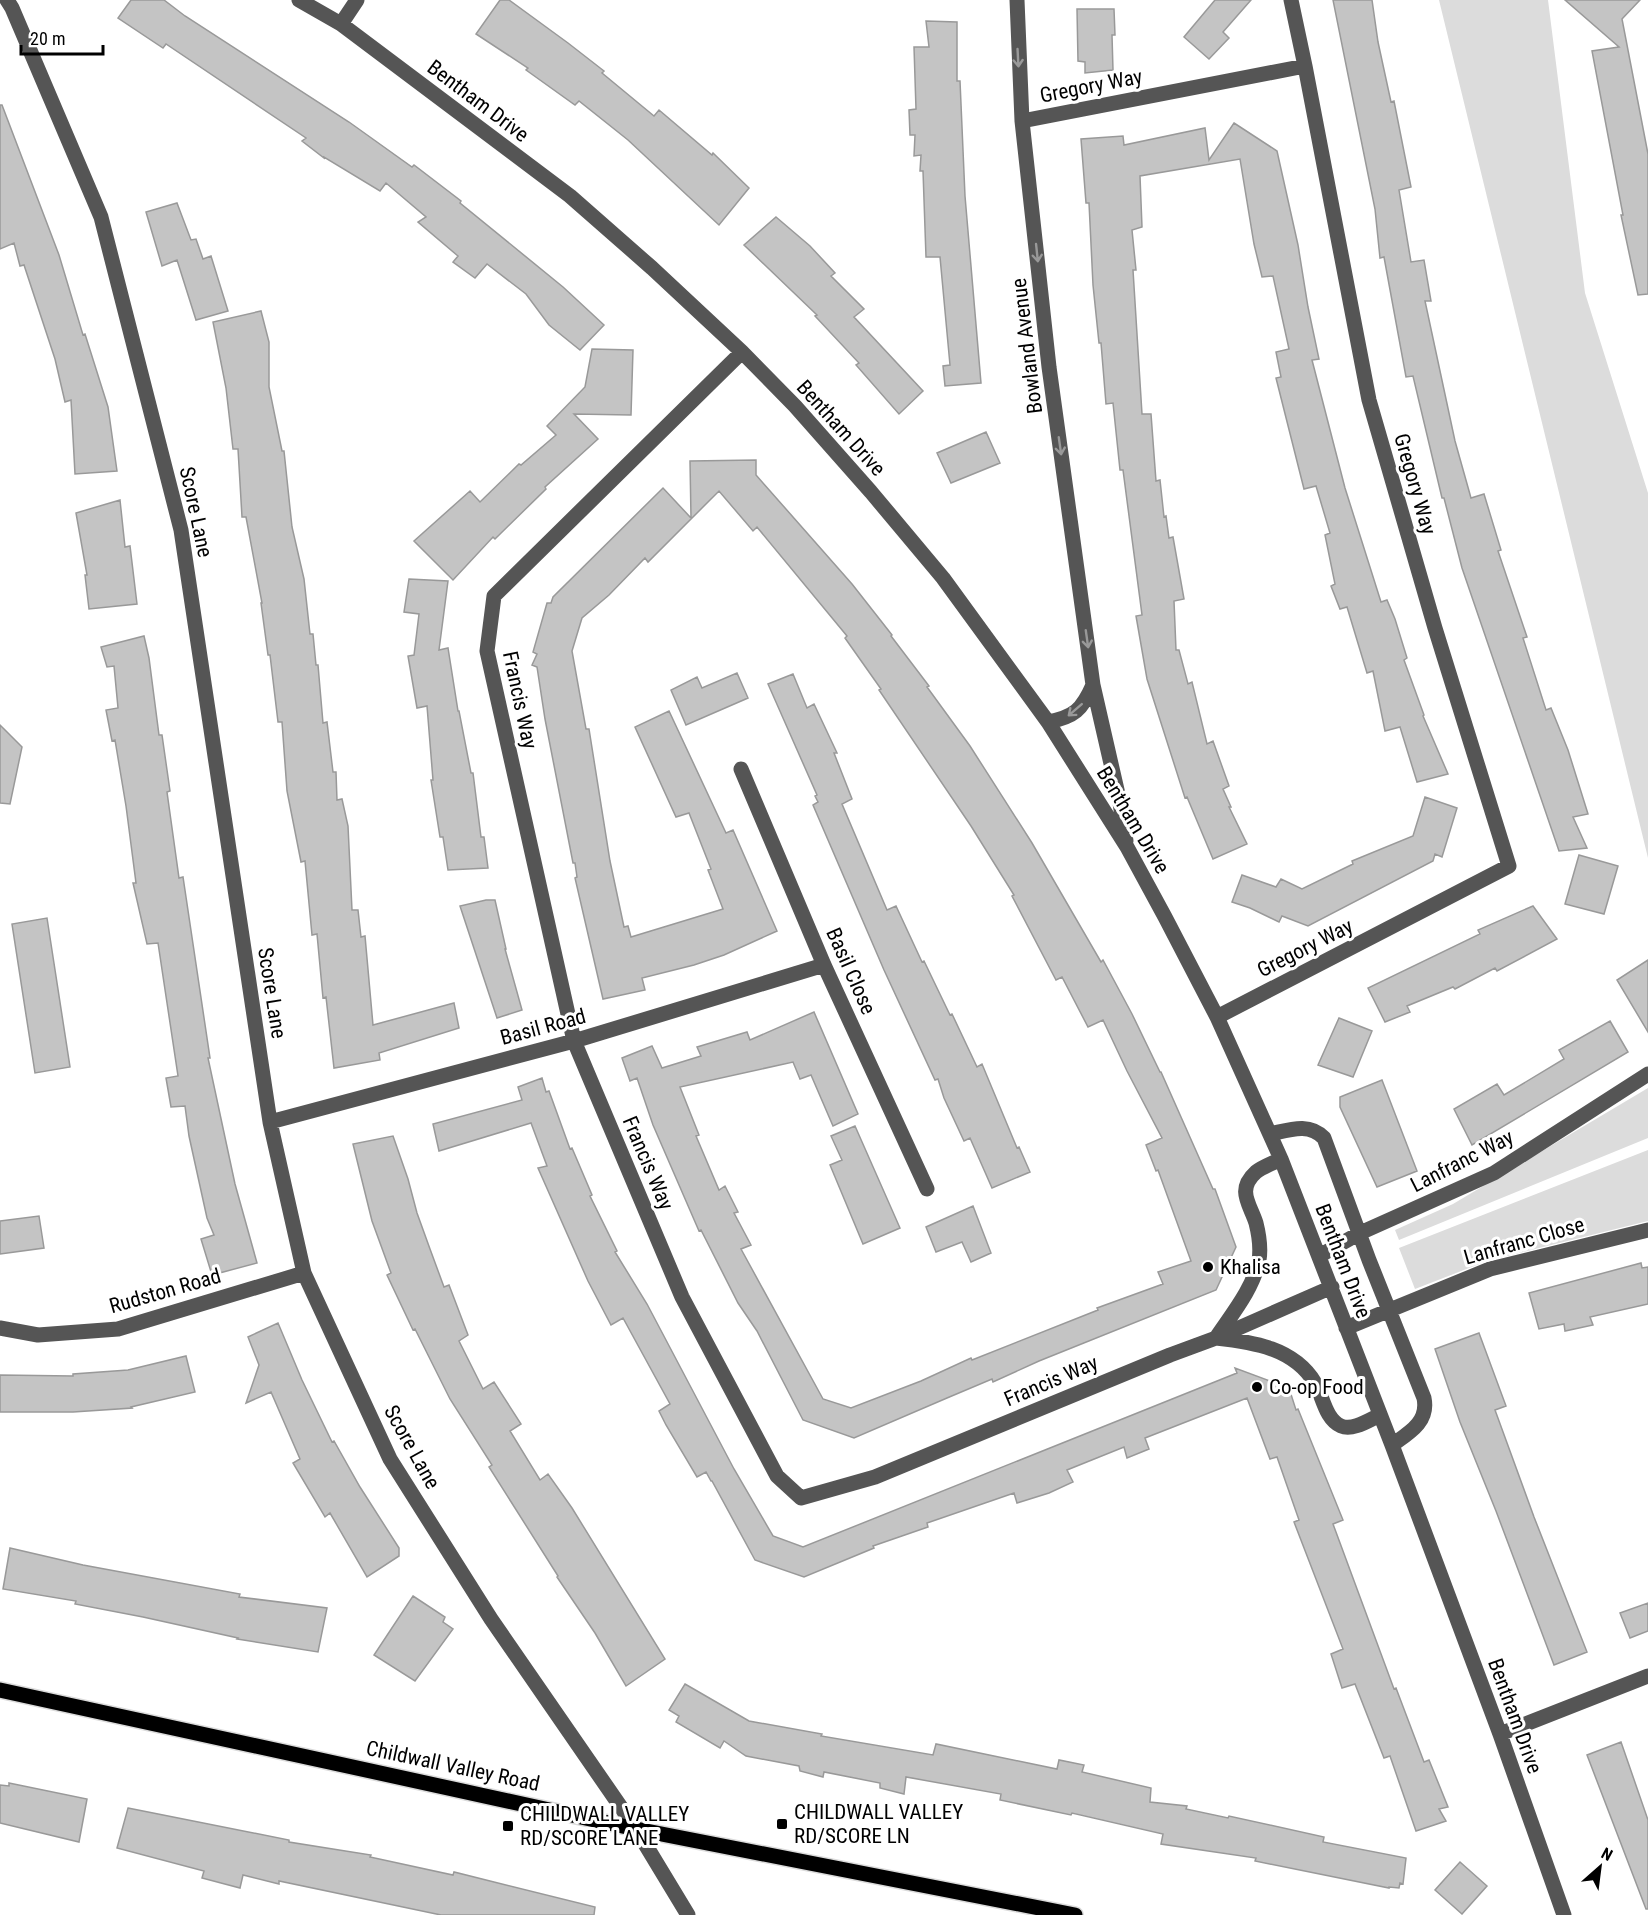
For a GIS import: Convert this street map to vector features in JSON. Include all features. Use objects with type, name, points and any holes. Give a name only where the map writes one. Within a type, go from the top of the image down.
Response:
[{"type":"main road","name":"Childwall Valley Road","points":[[0,1690],[636,1828],[1075,1915]]},
{"type":"street","name":"Score Lane","points":[[7,0],[100,218],[181,530],[270,1122],[304,1273],[390,1459],[491,1619],[636,1828],[688,1915]]},
{"type":"street","name":"Bentham Drive","points":[[299,0],[341,24],[570,196],[742,352],[795,406],[943,578],[1048,722],[1127,847],[1217,1017],[1281,1159],[1392,1445],[1500,1734],[1564,1915]]},
{"type":"street","points":[[341,24],[357,0]]},
{"type":"street","name":"Bowland Avenue","points":[[1017,0],[1022,121],[1049,367],[1093,686],[1120,803],[1127,847]]},
{"type":"street","points":[[1291,0],[1305,66]]},
{"type":"street","name":"Gregory Way","points":[[1022,121],[1305,66],[1369,400],[1435,628],[1509,866],[1217,1017]]},
{"type":"street","name":"Francis Way","points":[[742,352],[494,597],[487,651],[574,1041],[682,1297],[777,1476],[801,1498],[875,1477],[1216,1338],[1332,1287]]},
{"type":"street","points":[[1048,722],[1073,715],[1093,686]]},
{"type":"street","name":"Basil Close","points":[[741,769],[825,965],[927,1189]]},
{"type":"street","name":"Basil Road","points":[[270,1122],[574,1041],[825,965]]},
{"type":"street","name":"Lanfranc Way","points":[[1319,1256],[1360,1233],[1494,1173],[1648,1074]]},
{"type":"street","points":[[1270,1134],[1309,1128],[1319,1132],[1324,1138],[1426,1404],[1421,1421],[1392,1445]]},
{"type":"street","points":[[1281,1159],[1256,1172],[1245,1188],[1245,1197],[1256,1223],[1260,1242],[1259,1259],[1253,1279],[1216,1338],[1266,1346],[1289,1358],[1316,1384],[1329,1415],[1343,1427],[1357,1426],[1380,1415]]},
{"type":"street","name":"Lanfranc Close","points":[[1346,1328],[1490,1269],[1648,1230]]},
{"type":"street","name":"Rudston Road","points":[[0,1328],[38,1335],[118,1329],[304,1273]]},
{"type":"street","points":[[1500,1734],[1648,1676]]},
{"type":"shaded area","points":[[1439,0],[1548,0],[1585,293],[1648,493],[1648,858]]},
{"type":"shaded area","points":[[1648,1088],[1648,1138],[1399,1240],[1395,1230],[1453,1204]]},
{"type":"shaded area","points":[[1648,1150],[1648,1221],[1487,1261],[1415,1289],[1399,1248]]},
{"type":"building","points":[[131,0],[164,0],[349,122],[412,167],[414,165],[461,201],[460,203],[563,287],[604,325],[580,350],[549,325],[526,294],[487,264],[475,278],[453,262],[458,256],[418,222],[426,217],[386,183],[380,191],[324,158],[302,141],[306,138],[166,44],[163,48],[118,18]]},
{"type":"building","points":[[500,0],[509,0],[568,43],[604,71],[602,73],[654,116],[659,110],[712,155],[713,153],[749,188],[719,225],[628,140],[579,101],[575,105],[526,70],[528,68],[476,34]]},
{"type":"building","points":[[1215,0],[1251,0],[1223,32],[1229,38],[1209,59],[1184,37]]},
{"type":"building","points":[[1333,0],[1372,0],[1378,42],[1391,102],[1394,101],[1411,187],[1399,190],[1411,262],[1424,260],[1431,301],[1425,301],[1455,441],[1471,498],[1484,494],[1501,550],[1498,551],[1527,637],[1523,638],[1546,710],[1551,708],[1568,750],[1588,814],[1573,817],[1587,848],[1559,851],[1462,568],[1444,498],[1442,498],[1413,376],[1406,377],[1384,257],[1380,258],[1375,209]]},
{"type":"building","points":[[1565,0],[1640,0],[1622,19],[1648,154],[1648,294],[1638,295],[1621,215],[1623,215],[1592,51],[1619,47]]},
{"type":"building","points":[[1077,9],[1114,9],[1113,70],[1085,73],[1085,62],[1078,61]]},
{"type":"building","points":[[926,21],[957,22],[957,81],[960,81],[965,196],[981,383],[945,386],[943,366],[950,365],[940,257],[926,257],[921,155],[914,156],[915,135],[910,135],[909,110],[916,109],[914,47],[929,47]]},
{"type":"building","points":[[0,105],[2,105],[59,255],[83,335],[85,334],[108,407],[117,471],[75,474],[71,400],[65,402],[55,359],[24,265],[20,266],[14,243],[0,249]]},
{"type":"building","points":[[1234,123],[1277,151],[1298,245],[1319,359],[1312,360],[1345,488],[1381,602],[1387,600],[1395,619],[1407,658],[1404,660],[1423,716],[1448,774],[1417,782],[1400,727],[1385,731],[1373,671],[1367,673],[1347,607],[1340,609],[1331,586],[1335,584],[1325,535],[1330,533],[1316,486],[1304,489],[1276,378],[1281,377],[1276,352],[1289,349],[1273,276],[1262,277],[1254,244],[1240,159],[1140,176],[1142,227],[1132,230],[1136,270],[1133,270],[1142,414],[1151,414],[1156,481],[1160,480],[1164,517],[1166,516],[1169,538],[1173,537],[1184,599],[1174,601],[1176,650],[1179,650],[1188,684],[1192,682],[1207,744],[1213,741],[1229,786],[1223,789],[1231,807],[1229,807],[1247,844],[1213,859],[1187,797],[1185,798],[1147,679],[1136,616],[1142,615],[1123,470],[1120,470],[1113,403],[1106,404],[1093,285],[1089,203],[1086,203],[1081,139],[1123,136],[1124,145],[1205,128],[1209,160]]},
{"type":"building","points":[[177,203],[191,240],[196,239],[203,259],[211,256],[228,311],[196,320],[177,260],[162,266],[146,212]]},
{"type":"building","points":[[776,217],[810,246],[835,273],[831,276],[864,309],[854,317],[923,391],[899,414],[856,365],[859,363],[815,316],[817,315],[744,245]]},
{"type":"building","points":[[261,311],[269,342],[269,387],[282,451],[284,451],[292,527],[304,579],[310,634],[313,634],[316,665],[318,665],[323,723],[327,722],[333,772],[336,772],[337,800],[342,799],[348,826],[352,910],[358,910],[361,937],[365,936],[373,1025],[454,1003],[459,1028],[379,1053],[380,1060],[334,1068],[326,997],[323,998],[317,934],[312,935],[305,861],[301,862],[287,791],[282,722],[278,722],[262,603],[246,517],[242,517],[238,449],[233,449],[226,388],[213,322]]},
{"type":"building","points":[[592,349],[633,350],[631,415],[574,414],[598,439],[545,487],[546,489],[495,539],[493,537],[453,580],[414,541],[470,491],[480,502],[519,464],[521,465],[556,435],[547,426],[585,387]]},
{"type":"building","points":[[986,432],[1000,463],[951,483],[937,453]]},
{"type":"building","points":[[756,460],[756,475],[852,584],[892,635],[970,746],[1032,843],[1101,962],[1103,960],[1132,1014],[1161,1072],[1213,1189],[1215,1189],[1236,1247],[1216,1290],[1039,1361],[993,1382],[992,1379],[854,1438],[803,1420],[757,1331],[738,1303],[701,1230],[699,1231],[653,1125],[637,1078],[630,1081],[622,1058],[652,1046],[662,1068],[701,1056],[697,1047],[747,1032],[750,1040],[814,1012],[858,1114],[833,1126],[811,1075],[800,1079],[793,1062],[680,1087],[699,1135],[696,1136],[719,1190],[725,1186],[738,1212],[734,1213],[751,1245],[741,1249],[823,1399],[851,1408],[921,1381],[971,1358],[972,1360],[1098,1310],[1097,1308],[1163,1284],[1158,1272],[1191,1261],[1158,1170],[1156,1171],[1146,1145],[1162,1138],[1103,1020],[1088,1027],[1062,977],[1056,980],[1012,896],[1014,895],[971,826],[879,690],[881,689],[845,638],[847,636],[757,527],[753,531],[719,491],[648,562],[645,558],[609,595],[582,618],[572,651],[586,729],[589,729],[610,861],[624,927],[628,926],[631,937],[723,909],[708,870],[711,869],[689,813],[676,817],[635,727],[669,711],[726,833],[733,830],[777,931],[724,955],[642,978],[645,990],[603,999],[575,878],[577,877],[575,863],[573,863],[545,719],[537,667],[532,665],[537,654],[533,652],[547,603],[551,603],[553,597],[663,488],[691,518],[690,461]]},
{"type":"building","points":[[120,500],[125,547],[130,546],[137,604],[89,609],[85,575],[87,575],[76,513]]},
{"type":"building","points":[[409,579],[448,581],[439,650],[448,648],[458,711],[471,773],[473,773],[481,837],[484,837],[488,868],[448,870],[431,780],[433,780],[427,706],[417,708],[408,656],[414,655],[419,614],[404,612]]},
{"type":"building","points":[[144,636],[159,735],[162,735],[179,878],[183,877],[210,1058],[208,1058],[235,1184],[257,1263],[212,1275],[201,1239],[214,1235],[207,1218],[189,1136],[185,1106],[171,1107],[166,1078],[178,1076],[158,943],[147,944],[133,883],[136,883],[126,806],[115,740],[112,741],[106,710],[118,708],[114,666],[107,667],[101,647]]},
{"type":"building","points":[[737,673],[748,698],[686,725],[671,690],[697,677],[702,688]]},
{"type":"building","points":[[793,674],[807,708],[814,704],[837,753],[834,753],[852,799],[842,804],[887,910],[896,906],[922,962],[924,961],[950,1015],[952,1014],[977,1067],[982,1064],[1017,1148],[1019,1147],[1030,1172],[992,1188],[970,1138],[964,1141],[944,1098],[938,1079],[935,1080],[884,970],[813,805],[818,802],[815,796],[817,795],[768,684]]},
{"type":"building","points":[[0,725],[22,747],[10,804],[0,803]]},
{"type":"building","points":[[1425,797],[1457,808],[1442,857],[1435,854],[1433,861],[1308,926],[1282,916],[1279,922],[1232,902],[1242,875],[1276,887],[1281,879],[1302,889],[1353,864],[1352,861],[1413,836]]},
{"type":"building","points":[[1579,855],[1618,866],[1604,914],[1565,904]]},
{"type":"building","points":[[495,900],[505,949],[522,1010],[497,1018],[460,906]]},
{"type":"building","points":[[1533,906],[1557,939],[1497,971],[1495,968],[1455,989],[1453,987],[1407,1006],[1410,1012],[1385,1022],[1368,988],[1480,934],[1478,930]]},
{"type":"building","points":[[47,918],[70,1067],[35,1073],[12,924]]},
{"type":"building","points":[[1648,960],[1648,1032],[1617,980]]},
{"type":"building","points":[[1339,1018],[1372,1031],[1353,1077],[1318,1065]]},
{"type":"building","points":[[1610,1021],[1628,1052],[1472,1145],[1454,1109],[1497,1084],[1504,1095],[1564,1059],[1559,1050]]},
{"type":"building","points":[[542,1078],[570,1149],[572,1148],[592,1195],[590,1196],[617,1251],[615,1252],[647,1304],[734,1469],[773,1536],[803,1547],[1237,1373],[1235,1368],[1289,1388],[1296,1410],[1298,1409],[1343,1520],[1333,1524],[1394,1689],[1396,1688],[1424,1762],[1429,1760],[1448,1807],[1439,1809],[1446,1821],[1416,1831],[1390,1756],[1384,1758],[1355,1684],[1342,1688],[1331,1654],[1343,1649],[1294,1522],[1299,1520],[1277,1457],[1270,1459],[1247,1398],[1145,1438],[1149,1449],[1127,1458],[1124,1447],[1067,1470],[1073,1482],[1049,1493],[1017,1503],[1014,1493],[927,1523],[928,1527],[873,1546],[874,1548],[804,1577],[755,1560],[712,1481],[706,1472],[697,1477],[666,1425],[659,1411],[670,1404],[623,1318],[611,1325],[588,1281],[538,1168],[547,1166],[531,1123],[439,1151],[433,1124],[522,1100],[518,1087]]},
{"type":"building","points":[[1382,1080],[1417,1171],[1377,1187],[1340,1107],[1340,1097]]},
{"type":"building","points":[[855,1126],[900,1228],[863,1244],[830,1165],[842,1160],[831,1136]]},
{"type":"building","points":[[393,1136],[417,1213],[444,1287],[449,1285],[468,1335],[459,1341],[483,1389],[494,1382],[521,1424],[510,1431],[540,1480],[548,1474],[572,1508],[665,1659],[626,1686],[595,1633],[557,1577],[489,1467],[492,1465],[450,1399],[387,1275],[391,1273],[372,1221],[353,1144]]},
{"type":"building","points":[[973,1206],[991,1253],[971,1262],[962,1242],[936,1252],[926,1227]]},
{"type":"building","points":[[39,1216],[44,1248],[0,1254],[0,1221]]},
{"type":"building","points":[[1641,1263],[1642,1268],[1648,1267],[1648,1304],[1590,1317],[1593,1325],[1565,1331],[1564,1324],[1539,1329],[1529,1293]]},
{"type":"building","points":[[278,1323],[332,1442],[334,1441],[399,1548],[399,1556],[367,1577],[330,1513],[325,1517],[293,1463],[300,1459],[271,1392],[246,1403],[259,1365],[248,1337]]},
{"type":"building","points":[[1479,1333],[1506,1406],[1495,1410],[1587,1652],[1554,1665],[1460,1422],[1435,1349]]},
{"type":"building","points":[[186,1356],[195,1392],[132,1408],[73,1412],[0,1412],[0,1375],[73,1376],[73,1374],[128,1370]]},
{"type":"building","points":[[10,1548],[83,1565],[240,1594],[239,1597],[327,1608],[318,1652],[237,1639],[75,1604],[76,1601],[3,1589]]},
{"type":"building","points":[[413,1596],[445,1617],[443,1622],[453,1629],[415,1681],[374,1655]]},
{"type":"building","points":[[1648,1603],[1648,1631],[1630,1638],[1620,1613]]},
{"type":"building","points":[[685,1684],[749,1721],[822,1734],[821,1736],[933,1755],[936,1744],[1057,1769],[1059,1760],[1084,1765],[1082,1772],[1151,1788],[1150,1802],[1187,1806],[1186,1809],[1324,1837],[1323,1842],[1406,1858],[1403,1884],[1400,1883],[1399,1888],[1389,1888],[1255,1861],[1256,1858],[1161,1844],[1163,1834],[1072,1813],[1071,1815],[1000,1800],[1001,1794],[906,1777],[904,1794],[880,1788],[880,1783],[824,1772],[823,1777],[800,1771],[799,1766],[746,1756],[724,1741],[720,1748],[676,1722],[679,1716],[669,1710]]},
{"type":"building","points":[[1621,1742],[1648,1820],[1648,1909],[1646,1909],[1587,1755]]},
{"type":"building","points":[[9,1783],[87,1799],[79,1842],[0,1823],[0,1785],[9,1786]]},
{"type":"building","points":[[128,1808],[289,1840],[289,1842],[371,1855],[370,1857],[453,1875],[454,1872],[595,1907],[594,1915],[441,1915],[243,1875],[240,1888],[202,1878],[204,1871],[117,1848]]},
{"type":"building","points":[[1460,1862],[1487,1886],[1462,1914],[1435,1890]]},
{"type":"place","name":"Khalisa","points":[[1208,1267]]},
{"type":"place","name":"Co-op Food","points":[[1257,1387]]},
{"type":"place","name":"CHILDWALL VALLEY RD/SCORE LN","points":[[782,1824]]},
{"type":"place","name":"CHILDWALL VALLEY RD/SCORE LANE","points":[[508,1826]]}]
